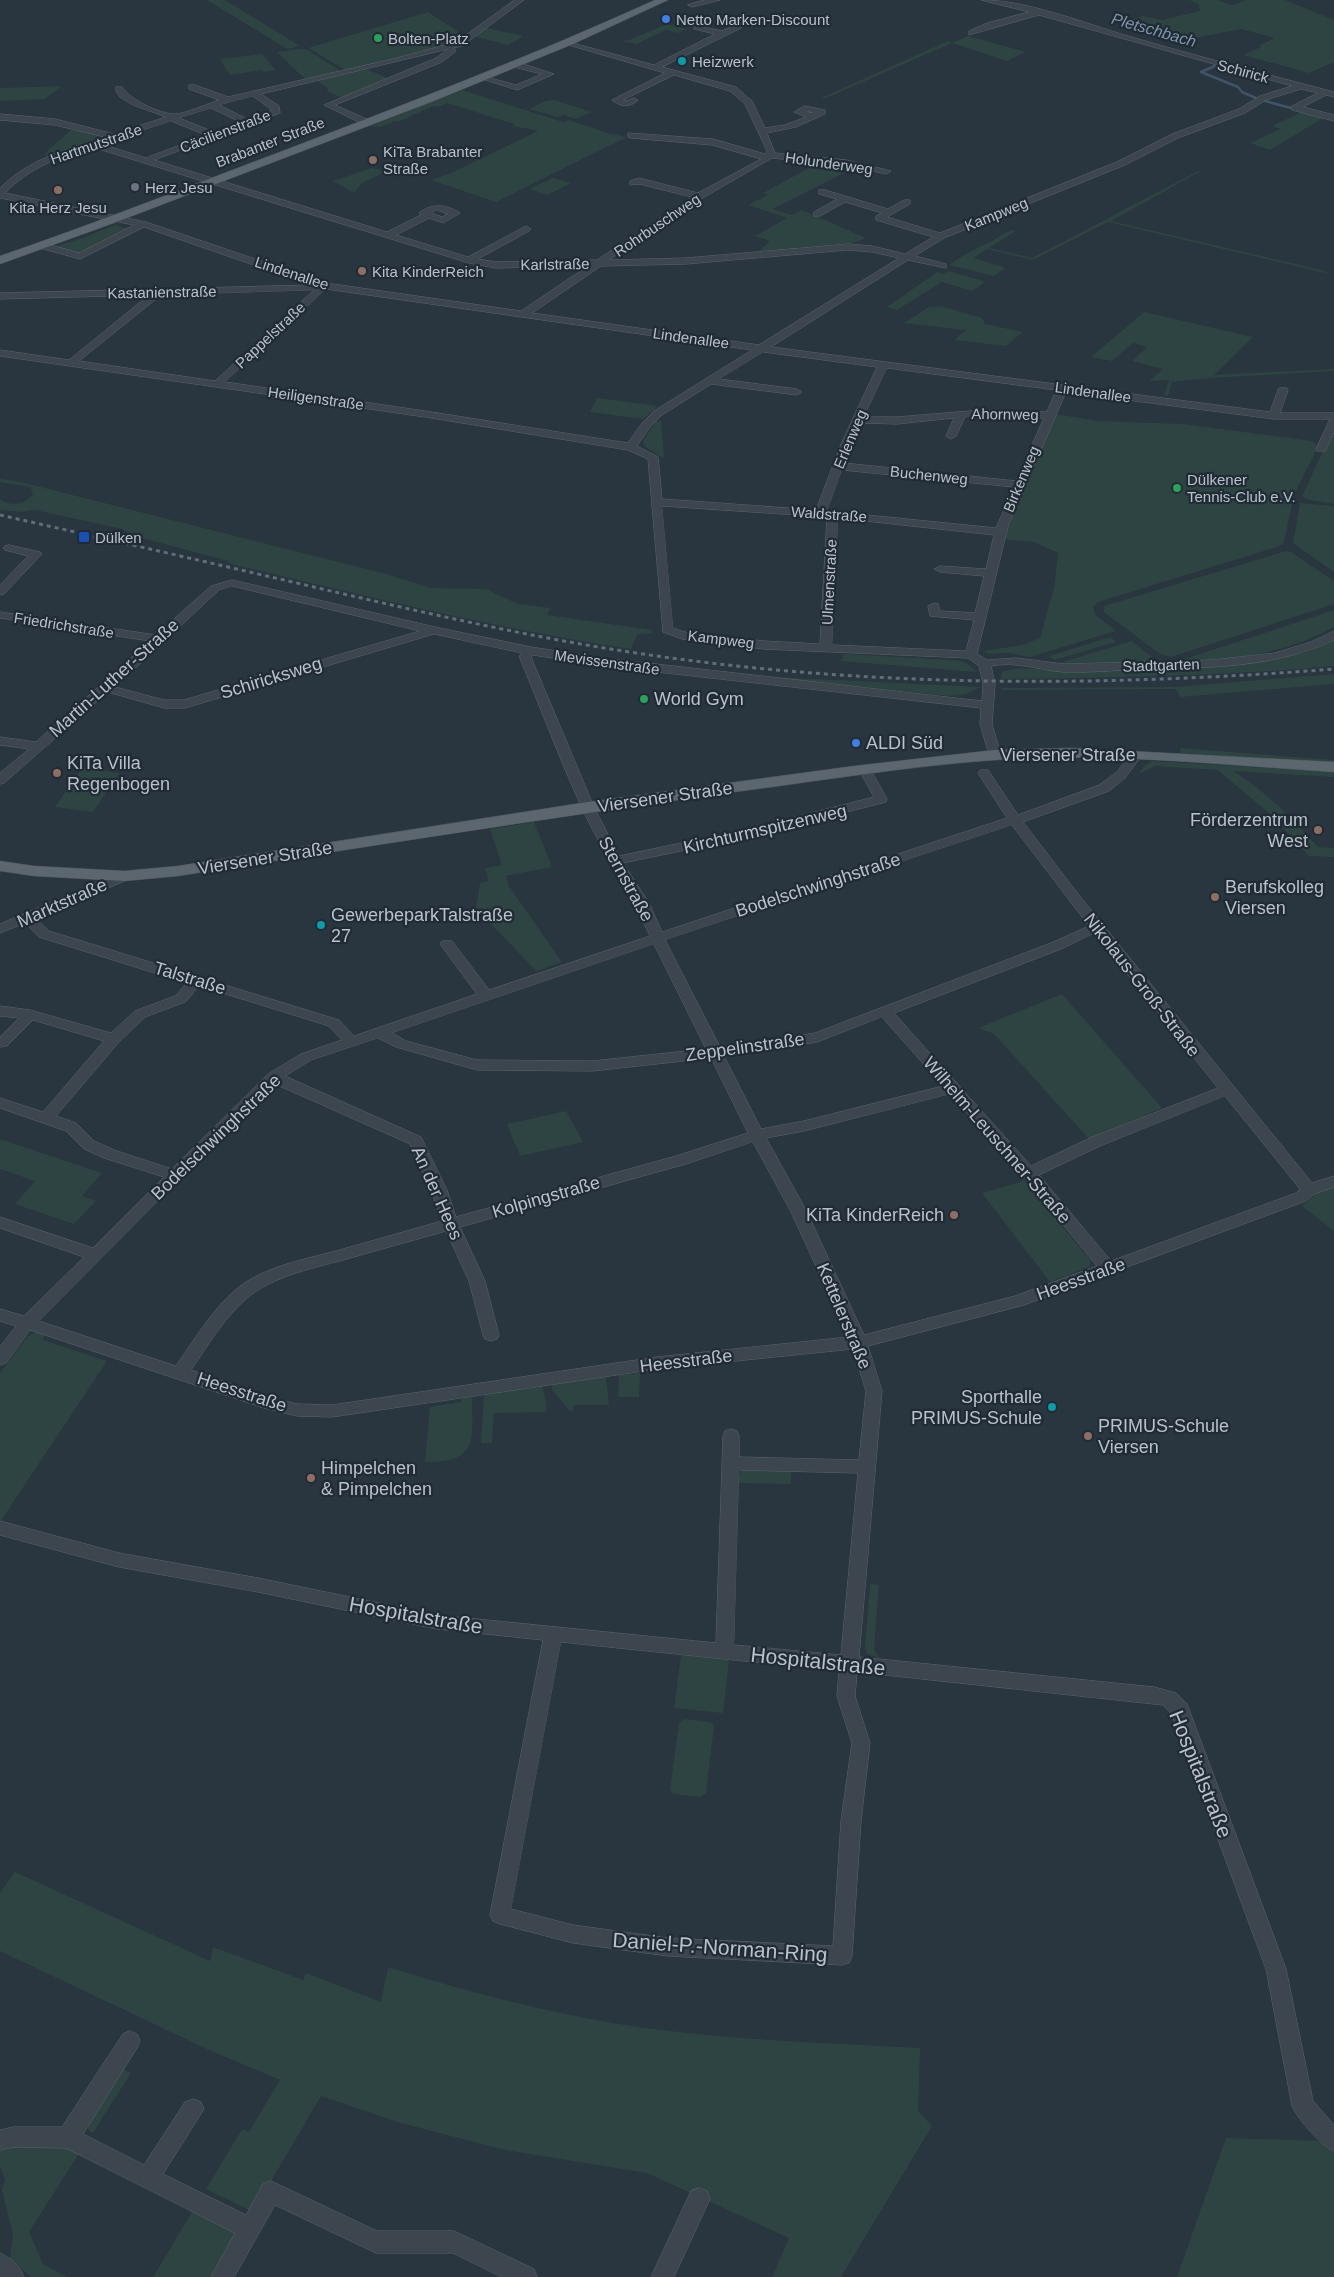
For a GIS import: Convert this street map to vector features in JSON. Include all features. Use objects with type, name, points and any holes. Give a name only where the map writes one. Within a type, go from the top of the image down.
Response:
[{"type":"main road","name":"Brabanter Straße","points":[[0,260],[118,218],[483,78],[569,44],[663,0]]},
{"type":"main road","name":"Viersener Straße","points":[[0,866],[34,871],[124,876],[194,869],[588,807],[865,770],[995,755],[1073,753],[1136,755],[1334,767]]},
{"type":"street","name":"Brabanter Straße","points":[[368,123],[328,105],[439,60],[491,19],[520,0]]},
{"type":"street","points":[[692,5],[716,0]]},
{"type":"street","name":"Schirick","points":[[985,0],[1038,12],[1144,44],[1330,94]]},
{"type":"street","points":[[1015,7],[1031,2]]},
{"type":"street","points":[[972,32],[1038,12]]},
{"type":"street","points":[[656,68],[738,26]]},
{"type":"street","points":[[697,27],[723,34]]},
{"type":"street","name":"Brabanter Straße","points":[[303,82],[459,44]]},
{"type":"street","points":[[569,44],[723,85],[738,93],[749,103],[772,151],[770,157]]},
{"type":"street","points":[[483,78],[518,88],[550,74],[517,64]]},
{"type":"street","points":[[634,96],[674,72]]},
{"type":"street","name":"Hartmutstraße","points":[[0,194],[14,179],[47,159],[227,100],[303,82]]},
{"type":"street","name":"Kampweg","points":[[971,655],[764,645],[682,634],[667,630],[653,457],[631,447],[646,425],[658,413],[941,236],[1122,163],[1174,136],[1242,111],[1263,98],[1301,86]]},
{"type":"street","points":[[192,87],[227,100]]},
{"type":"street","points":[[119,89],[122,95],[130,101],[214,135]]},
{"type":"street","name":"Cäcilienstraße","points":[[145,161],[277,111],[276,108],[255,94]]},
{"type":"street","points":[[1330,94],[1295,108],[1334,118]]},
{"type":"street","points":[[212,106],[246,122]]},
{"type":"street","points":[[762,131],[788,129],[814,116]]},
{"type":"street","points":[[0,117],[55,122],[115,137]]},
{"type":"street","name":"Holunderweg","points":[[631,135],[713,142],[770,157],[846,163],[887,171]]},
{"type":"street","name":"Karlstraße","points":[[92,144],[469,260],[496,265],[686,261],[848,247],[872,249],[943,266]]},
{"type":"street","name":"Rohrbuschweg","points":[[524,314],[699,196],[770,157]]},
{"type":"street","points":[[633,183],[639,181],[699,196]]},
{"type":"street","points":[[822,192],[889,212]]},
{"type":"street","name":"Lindenallee","points":[[0,194],[143,224],[324,286],[884,365],[1274,416],[1334,416]]},
{"type":"street","points":[[817,214],[844,199]]},
{"type":"street","points":[[907,202],[879,218],[941,236]]},
{"type":"street","points":[[388,235],[430,215]]},
{"type":"street","points":[[43,246],[80,256],[143,224]]},
{"type":"street","points":[[469,260],[526,229]]},
{"type":"street","name":"Kastanienstraße","points":[[0,296],[306,289],[324,286]]},
{"type":"street","name":"Pappelstraße","points":[[217,384],[324,286]]},
{"type":"street","points":[[71,364],[159,292]]},
{"type":"street","name":"Heiligenstraße","points":[[0,353],[444,417],[631,447]]},
{"type":"street","name":"Erlenweg","points":[[820,514],[857,420],[884,365]]},
{"type":"street","points":[[711,381],[797,392]]},
{"type":"street","name":"Birkenweg","points":[[971,655],[1000,532],[1048,415],[1062,388]]},
{"type":"street","points":[[1274,416],[1283,390]]},
{"type":"street","name":"Ahornweg","points":[[857,420],[913,421],[961,414],[1019,413],[1048,415]]},
{"type":"street","name":"Ahornweg","points":[[951,436],[961,414]]},
{"type":"street","points":[[1320,449],[1334,421]]},
{"type":"street","name":"Buchenweg","points":[[838,466],[1019,484]]},
{"type":"street","name":"Waldstraße","points":[[658,502],[833,515],[1000,532]]},
{"type":"street","name":"Ulmenstraße","points":[[826,649],[833,515]]},
{"type":"street","points":[[0,592],[36,554],[9,548]]},
{"type":"street","points":[[940,569],[989,573]]},
{"type":"street","name":"Mevissenstraße","points":[[232,584],[531,651],[657,669],[987,705]]},
{"type":"street","name":"Martin-Luther-Straße","points":[[0,780],[106,688],[157,639],[215,588],[221,585],[232,584]]},
{"type":"street","points":[[934,606],[934,614],[980,617]]},
{"type":"street","name":"Friedrichstraße","points":[[0,616],[157,639]]},
{"type":"street","name":"Schiricksweg","points":[[106,688],[164,704],[185,704],[435,630]]},
{"type":"street","name":"Stadtgarten","points":[[985,664],[1011,659],[1043,666],[1064,668],[1248,661],[1300,650],[1334,635]]},
{"type":"street","name":"Sternstraße","points":[[531,651],[525,656],[588,807],[615,862],[642,903],[658,939],[716,1051]]},
{"type":"street","points":[[971,655],[985,664],[989,681],[986,724],[995,755]]},
{"type":"street","points":[[0,741],[37,746]]},
{"type":"street","name":"Bodelschwinghstraße","points":[[0,1359],[26,1324],[273,1077],[306,1057],[350,1040],[658,939],[1104,788],[1121,775],[1136,755]]},
{"type":"street","name":"Kirchturmspitzenweg","points":[[615,862],[698,846],[837,812],[881,799],[865,770]]},
{"type":"street","name":"Nikolaus-Groß-Straße","points":[[984,774],[1013,820],[1227,1090],[1309,1190]]},
{"type":"street","name":"Marktstraße","points":[[0,930],[124,876]]},
{"type":"street","name":"Talstraße","points":[[28,918],[44,934],[334,1023],[350,1040]]},
{"type":"street","name":"Zeppelinstraße","points":[[379,1032],[401,1044],[476,1065],[621,1064],[817,1037],[1056,946],[1097,927]]},
{"type":"street","points":[[447,944],[486,996]]},
{"type":"street","points":[[46,1118],[114,1039],[140,1014],[180,999],[197,980]]},
{"type":"street","points":[[0,1011],[30,1015],[114,1039]]},
{"type":"street","name":"Wilhelm-Leuschner-Straße","points":[[885,1012],[1029,1173],[1109,1269]]},
{"type":"street","points":[[2,1044],[30,1015]]},
{"type":"street","name":"Kettelerstraße","points":[[716,1051],[757,1135],[798,1210],[859,1342],[874,1391],[849,1664]]},
{"type":"street","name":"An der Hees","points":[[273,1077],[416,1141],[439,1190],[451,1225],[477,1281],[492,1335]]},
{"type":"street","name":"Kolpingstraße","points":[[180,1373],[223,1312],[244,1292],[267,1278],[681,1160],[757,1135],[804,1126],[952,1088]]},
{"type":"street","points":[[1029,1173],[1095,1142],[1227,1090]]},
{"type":"street","points":[[0,1103],[71,1127],[89,1145],[109,1154],[174,1175]]},
{"type":"street","name":"Heesstraße","points":[[0,1315],[264,1402],[297,1410],[332,1411],[657,1364],[859,1342],[1013,1303],[1109,1269],[1300,1197],[1309,1190],[1334,1182]]},
{"type":"street","points":[[0,1222],[96,1255]]},
{"type":"street","points":[[725,1651],[731,1436]]},
{"type":"street","points":[[731,1463],[868,1467]]},
{"type":"street","name":"Hospitalstraße","points":[[0,1528],[119,1560],[258,1585],[437,1622],[1154,1695],[1169,1699],[1180,1710],[1276,1970],[1303,2106],[1334,2140]]},
{"type":"street","name":"Daniel-P.-Norman-Ring","points":[[553,1634],[500,1916],[572,1934],[668,1947],[842,1956],[851,1821],[861,1743],[846,1696],[849,1664]]},
{"type":"street","points":[[68,2138],[130,2041]]},
{"type":"street","points":[[148,2178],[193,2109]]},
{"type":"street","points":[[0,2140],[14,2138],[68,2138],[250,2229]]},
{"type":"street","points":[[222,2277],[271,2192],[376,2242],[454,2242],[526,2277]]},
{"type":"street","points":[[662,2277],[699,2199]]},
{"type":"street","points":[[0,2264],[13,2277]]},
{"type":"green space","points":[[207,0],[225,0],[300,46],[287,49]]},
{"type":"green space","points":[[1189,0],[1217,0],[1232,5],[1246,0],[1285,0],[1334,20],[1334,62],[1309,73],[1243,55],[1275,38],[1241,29],[1195,38],[1129,20],[1143,16],[1162,20],[1200,11],[1198,4]]},
{"type":"green space","points":[[428,12],[465,36],[456,43],[350,70],[345,70],[308,48]]},
{"type":"green space","points":[[667,24],[687,29],[678,33],[666,30],[636,44],[622,41],[629,40]]},
{"type":"green space","points":[[483,27],[524,36],[508,45],[473,36]]},
{"type":"green space","points":[[968,36],[1026,52],[1007,61],[952,43]]},
{"type":"green space","points":[[948,41],[952,43],[824,99],[821,98]]},
{"type":"green space","points":[[306,49],[341,71],[307,81],[277,52]]},
{"type":"green space","points":[[262,54],[276,70],[264,72],[262,70],[230,75],[220,59]]},
{"type":"green space","points":[[366,69],[390,79],[343,98],[326,91],[329,89],[316,80]]},
{"type":"green space","points":[[62,86],[45,99],[0,101],[0,88]]},
{"type":"green space","points":[[462,90],[563,122],[569,120],[611,134],[627,137],[496,202],[431,180],[451,173],[538,131],[513,126],[514,124],[447,103],[438,107],[433,106],[398,122],[395,121],[380,127],[371,126]]},
{"type":"green space","points":[[554,100],[592,112],[576,119],[563,115],[558,117],[529,109],[546,101]]},
{"type":"green space","points":[[1302,112],[1323,118],[1270,150],[1250,143],[1280,129],[1272,126]]},
{"type":"green space","points":[[72,129],[103,136],[52,155],[43,155]]},
{"type":"green space","points":[[818,163],[854,168],[773,209],[792,215],[802,210],[866,238],[853,243],[759,251],[770,241],[755,236],[787,218],[748,205],[768,195],[763,193]]},
{"type":"green space","points":[[372,168],[387,171],[362,183],[354,193],[333,181]]},
{"type":"green space","points":[[1201,171],[1111,221],[1317,269],[1334,275],[1108,222],[1033,260],[987,249],[973,258],[1006,268],[994,276],[949,265],[1013,230],[1017,230],[989,248],[1032,258]]},
{"type":"green space","points":[[553,178],[571,183],[547,195],[529,189]]},
{"type":"green space","points":[[115,225],[129,229],[80,254],[54,247],[85,237]]},
{"type":"green space","points":[[949,271],[983,281],[984,283],[972,291],[942,282],[897,310],[887,307],[937,272],[943,274]]},
{"type":"green space","points":[[940,306],[982,318],[985,324],[1023,332],[1006,346],[954,340],[966,330],[904,323],[929,307]]},
{"type":"green space","points":[[1144,312],[1253,337],[1214,375],[1334,369],[1334,371],[1172,382],[1168,396],[1164,395],[1169,380],[1149,381],[1163,369],[1132,361],[1147,347],[1133,343],[1112,361],[1091,357]]},
{"type":"green space","points":[[597,398],[658,406],[643,419],[590,412]]},
{"type":"green space","points":[[1055,414],[1098,421],[1183,424],[1313,441],[1318,447],[1294,495],[1284,542],[1280,546],[1098,602],[1093,607],[1095,614],[1116,631],[1030,657],[1008,653],[989,654],[983,651],[1023,645],[1040,638],[1054,588],[1058,553],[1034,542],[1003,539]]},
{"type":"green space","points":[[656,421],[661,421],[664,457],[644,446],[643,441]]},
{"type":"green space","points":[[1334,428],[1334,504],[1309,500],[1302,496]]},
{"type":"green space","points":[[0,479],[17,481],[386,574],[431,588],[486,589],[518,604],[550,608],[547,615],[652,630],[652,633],[637,635],[631,649],[530,632],[430,611],[231,564],[228,561],[138,537],[122,529],[35,510],[20,512],[0,510],[0,499],[4,502],[17,504],[26,501],[33,494],[30,487],[0,482]]},
{"type":"green space","points":[[1300,503],[1334,506],[1334,572],[1293,543]]},
{"type":"green space","points":[[1286,551],[1291,552],[1334,581],[1334,604],[1171,657],[1160,654],[1104,612],[1104,606]]},
{"type":"green space","points":[[1334,610],[1334,627],[1316,636],[1280,649],[1226,658],[1187,661],[1185,659]]},
{"type":"green space","points":[[1111,637],[1116,642],[1054,660],[1049,656]]},
{"type":"green space","points":[[1334,639],[1334,666],[1168,676],[1001,679],[1002,672],[1017,669],[1063,671],[1237,665],[1307,652]]},
{"type":"green space","points":[[1132,641],[1158,662],[1059,663]]},
{"type":"green space","points":[[844,654],[957,660],[969,665],[976,672],[841,661]]},
{"type":"green space","points":[[1334,674],[1334,684],[1180,697],[1176,689],[1003,690],[1003,688],[1176,687]]},
{"type":"green space","points":[[753,676],[981,687],[966,694],[950,696]]},
{"type":"green space","points":[[1180,748],[1334,760],[1334,764],[1181,753]]},
{"type":"green space","points":[[1152,761],[1334,772],[1334,777],[1233,771],[1268,796],[1318,847],[1334,848],[1334,857],[1309,856],[1271,815],[1218,770],[1155,766],[1139,774],[1145,765]]},
{"type":"green space","points":[[82,768],[119,773],[93,812],[55,807]]},
{"type":"green space","points":[[534,822],[552,867],[506,876],[509,886],[562,962],[536,971],[476,908],[480,883],[489,881],[485,868],[502,865],[490,829]]},
{"type":"green space","points":[[1062,994],[1162,1108],[1089,1139],[994,1034],[978,1028]]},
{"type":"green space","points":[[566,1111],[583,1142],[520,1156],[507,1124]]},
{"type":"green space","points":[[0,1139],[102,1173],[82,1196],[96,1201],[74,1224],[15,1204],[35,1181],[0,1169]]},
{"type":"green space","points":[[1023,1179],[1091,1261],[1089,1267],[1050,1282],[982,1193],[1021,1182]]},
{"type":"green space","points":[[1334,1186],[1334,1231],[1302,1206],[1319,1191]]},
{"type":"green space","points":[[34,1333],[45,1333],[43,1340],[107,1361],[0,1522],[0,1373],[28,1336]]},
{"type":"green space","points":[[640,1373],[639,1397],[618,1397],[619,1375]]},
{"type":"green space","points":[[606,1376],[609,1405],[574,1405],[573,1411],[570,1411],[552,1390],[551,1383]]},
{"type":"green space","points":[[542,1384],[546,1412],[494,1413],[492,1443],[481,1443],[484,1394]]},
{"type":"green space","points":[[472,1396],[472,1436],[469,1446],[464,1453],[456,1458],[425,1462],[430,1407],[461,1402],[462,1398]]},
{"type":"green space","points":[[791,1467],[791,1484],[737,1483],[737,1478],[742,1470]]},
{"type":"green space","points":[[870,1584],[879,1585],[874,1649],[879,1658],[867,1654],[865,1647]]},
{"type":"green space","points":[[681,1655],[729,1660],[723,1713],[674,1708]]},
{"type":"green space","points":[[684,1719],[710,1722],[714,1726],[706,1793],[700,1797],[674,1794],[670,1790],[679,1723]]},
{"type":"green space","points":[[15,1872],[210,1961],[213,1947],[303,1980],[306,1973],[381,2002],[388,1967],[512,2002],[638,2027],[743,2038],[920,2048],[918,2111],[932,2126],[841,2277],[772,2277],[789,2238],[647,2173],[505,2150],[401,2123],[321,2096],[253,2212],[206,2189],[242,2129],[249,2132],[280,2080],[209,2050],[0,1951],[0,1893]]},
{"type":"green space","points":[[123,2069],[131,2073],[93,2133],[89,2131],[87,2120]]},
{"type":"green space","points":[[1226,2138],[1323,2141],[1334,2149],[1334,2277],[1177,2277]]},
{"type":"green space","points":[[16,2144],[59,2145],[80,2152],[29,2232],[43,2264],[67,2277],[31,2277],[10,2259],[13,2235],[2,2190],[5,2179],[0,2167],[0,2150]]},
{"type":"green space","points":[[194,2209],[241,2232],[215,2277],[153,2277]]},
{"type":"waterway","name":"Pletschbach","points":[[1215,66],[1201,72],[1238,87],[1242,92],[1256,98]]},
{"type":"waterway","name":"Pletschbach","points":[[1265,101],[1291,108]]},
{"type":"railway","points":[[0,515],[480,624],[602,648],[729,665],[815,673],[988,681],[1161,679],[1334,669]]},
{"type":"place","name":"Netto Marken-Discount","points":[[666,19]]},
{"type":"place","name":"Bolten-Platz","points":[[378,38]]},
{"type":"place","name":"Heizwerk","points":[[682,61]]},
{"type":"place","name":"KiTa Brabanter Straße","points":[[373,160]]},
{"type":"place","name":"Herz Jesu","points":[[135,187]]},
{"type":"place","name":"Kita Herz Jesu","points":[[58,190]]},
{"type":"place","name":"Kita KinderReich","points":[[362,271]]},
{"type":"place","name":"Dülkener Tennis-Club e.V.","points":[[1177,488]]},
{"type":"place","name":"Dülken","points":[[84,537]]},
{"type":"place","name":"World Gym","points":[[644,699]]},
{"type":"place","name":"ALDI Süd","points":[[856,743]]},
{"type":"place","name":"KiTa Villa Regenbogen","points":[[57,773]]},
{"type":"place","name":"Förderzentrum West","points":[[1318,830]]},
{"type":"place","name":"Berufskolleg Viersen","points":[[1215,897]]},
{"type":"place","name":"GewerbeparkTalstraße 27","points":[[321,925]]},
{"type":"place","name":"KiTa KinderReich","points":[[954,1215]]},
{"type":"place","name":"Sporthalle PRIMUS-Schule","points":[[1052,1407]]},
{"type":"place","name":"PRIMUS-Schule Viersen","points":[[1088,1436]]},
{"type":"place","name":"Himpelchen & Pimpelchen","points":[[311,1478]]}]
